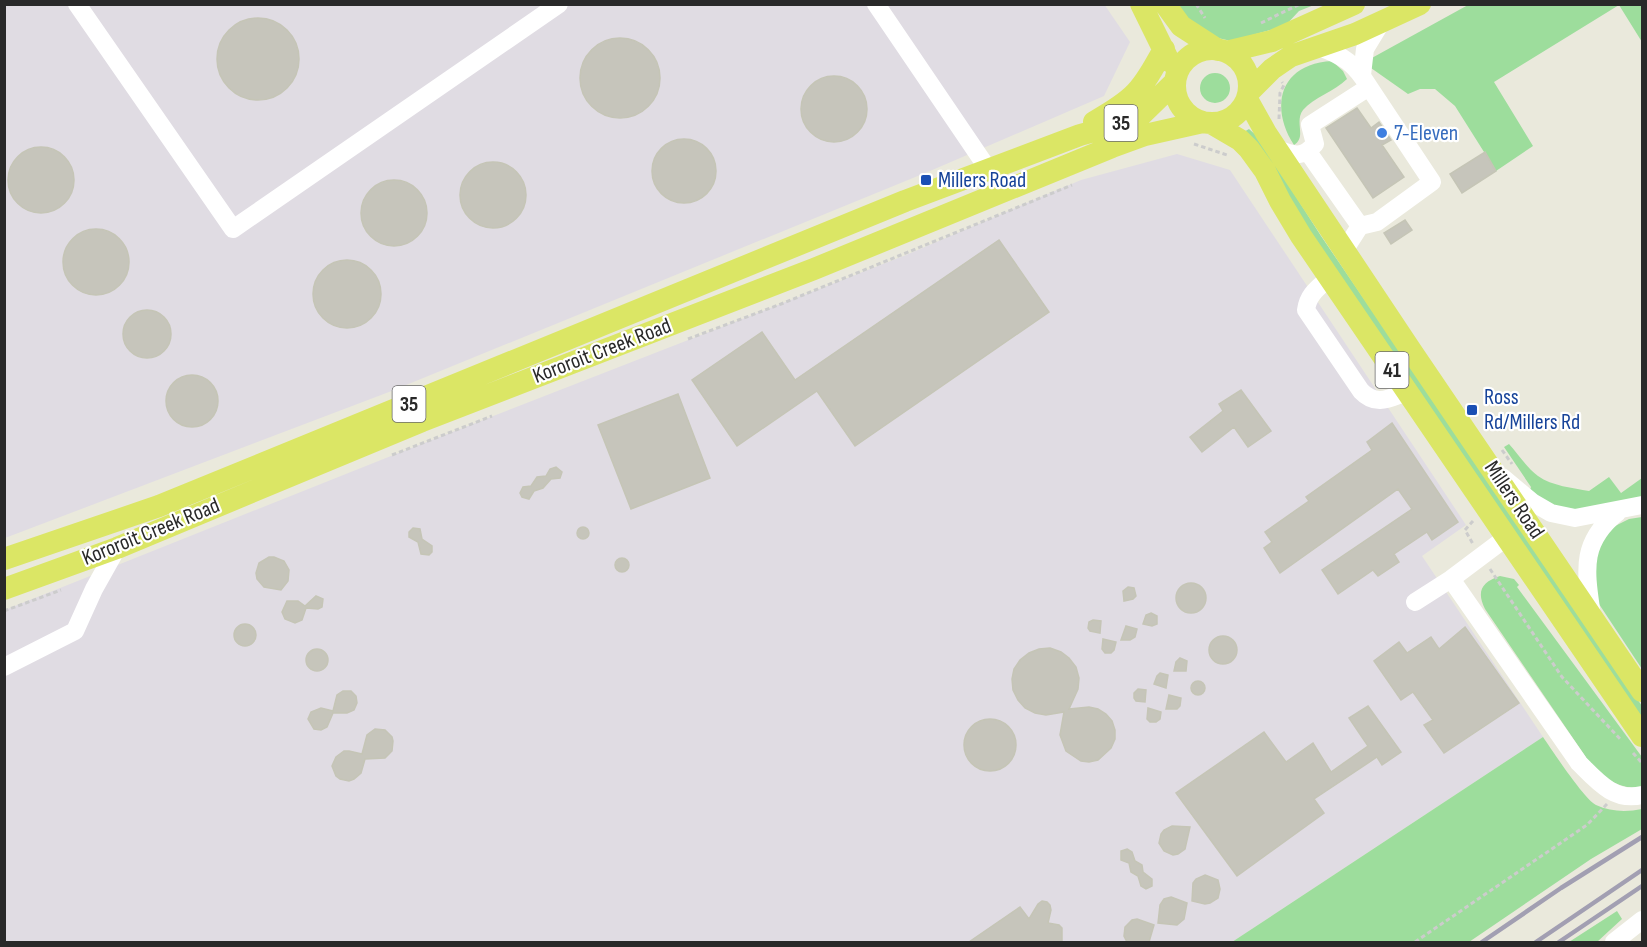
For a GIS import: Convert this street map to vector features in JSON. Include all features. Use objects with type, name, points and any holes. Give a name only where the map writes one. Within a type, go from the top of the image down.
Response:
[{"type":"main road","points":[[1141,4],[1176,79],[1176,95],[1181,107],[1191,117],[1207,123]]},
{"type":"main road","points":[[1165,4],[1171,15],[1188,32],[1238,59],[1249,81],[1248,96]]},
{"type":"main road","name":"35","points":[[1176,79],[1181,66],[1197,52],[1222,51],[1272,40],[1354,4]]},
{"type":"main road","name":"35","points":[[1207,123],[1222,122],[1233,117],[1241,109],[1248,96],[1280,62],[1420,4]]},
{"type":"main road","points":[[1055,145],[1133,98],[1148,79],[1164,50]]},
{"type":"main road","name":"Kororoit Creek Road","points":[[4,559],[159,506],[988,169],[1132,119],[1146,110],[1176,79]]},
{"type":"main road","name":"Millers Road","points":[[1248,96],[1262,126],[1344,251],[1642,691]]},
{"type":"main road","name":"Kororoit Creek Road","points":[[4,589],[117,548],[422,421],[676,334],[1013,187],[1145,135],[1207,123]]},
{"type":"main road","name":"Millers Road","points":[[1207,123],[1240,140],[1266,171],[1285,210],[1329,278],[1642,736]]},
{"type":"main road","points":[[988,169],[1013,187]]},
{"type":"main road","points":[[659,302],[676,334]]},
{"type":"street","points":[[77,4],[233,229],[559,4]]},
{"type":"street","points":[[876,4],[988,169]]},
{"type":"street","points":[[1366,81],[1365,49],[1382,21]]},
{"type":"street","points":[[1319,47],[1342,56],[1352,63],[1432,182],[1377,222],[1360,226],[1344,251]]},
{"type":"street","points":[[1278,149],[1299,155],[1308,152],[1314,144],[1310,125],[1366,81]]},
{"type":"street","points":[[1308,152],[1360,226]]},
{"type":"street","points":[[1329,278],[1312,293],[1307,300],[1306,310],[1361,391],[1366,397],[1375,401],[1407,392]]},
{"type":"street","points":[[1492,468],[1532,502],[1551,513],[1575,518],[1642,505]]},
{"type":"street","points":[[1592,616],[1587,561],[1593,540],[1603,523],[1620,511]]},
{"type":"street","points":[[1414,602],[1507,537]]},
{"type":"street","points":[[4,668],[75,631],[94,589],[117,548]]},
{"type":"street","points":[[1450,579],[1579,763],[1602,786],[1617,795],[1634,797],[1642,795]]},
{"type":"street","points":[[1614,942],[1642,920]]},
{"type":"path","points":[[1253,27],[1300,4]]},
{"type":"path","points":[[676,334],[781,304],[1078,182]]},
{"type":"path","points":[[383,459],[501,412]]},
{"type":"path","points":[[1481,556],[1562,677],[1642,763]]},
{"type":"path","points":[[4,611],[63,589]]},
{"type":"path","points":[[1415,942],[1587,825],[1617,795]]},
{"type":"shaded area","points":[[1104,4],[1130,42],[1104,96],[930,171],[389,392],[5,538],[5,5]]},
{"type":"shaded area","points":[[1177,154],[1230,170],[1466,525],[1422,556],[1543,737],[1232,942],[5,942],[5,610],[401,452],[906,255],[1081,180]]},
{"type":"green space","points":[[1174,5],[1314,5],[1299,11],[1285,26],[1231,41],[1198,29]]},
{"type":"green space","points":[[1468,5],[1619,5],[1494,82],[1533,146],[1496,171],[1455,106],[1435,89],[1420,89],[1408,94],[1371,68],[1370,59]]},
{"type":"green space","points":[[1619,5],[1642,5],[1642,42]]},
{"type":"green space","points":[[1332,61],[1343,71],[1347,79],[1303,110],[1300,119],[1300,138],[1294,145],[1282,116],[1281,102],[1284,90],[1301,70],[1314,64]]},
{"type":"green space","points":[[1215,73],[1225,78],[1230,88],[1225,98],[1215,103],[1205,98],[1200,88],[1205,78]]},
{"type":"green space","points":[[1249,129],[1258,137],[1321,236],[1642,706],[1642,719],[1242,133]]},
{"type":"green space","points":[[1509,444],[1534,473],[1550,482],[1589,491],[1609,477],[1621,493],[1642,478],[1642,498],[1576,511],[1553,508],[1529,493],[1531,487],[1504,447]]},
{"type":"green space","points":[[1642,517],[1642,669],[1595,598],[1596,544],[1607,530],[1629,519]]},
{"type":"green space","points":[[1500,576],[1514,579],[1519,585],[1517,587],[1642,757],[1642,788],[1616,784],[1594,769],[1485,609],[1481,597],[1482,588],[1489,581]]},
{"type":"green space","points":[[1543,737],[1576,784],[1596,805],[1619,811],[1642,809],[1642,829],[1591,859],[1469,942],[1232,942]]},
{"type":"green space","points":[[1617,911],[1622,919],[1597,942],[1569,942]]},
{"type":"building","points":[[258,18],[274,21],[287,30],[296,43],[299,59],[296,75],[287,88],[274,97],[258,100],[242,97],[229,88],[220,75],[217,59],[220,43],[229,30],[242,21]]},
{"type":"building","points":[[620,38],[635,41],[648,50],[657,63],[660,78],[657,93],[648,106],[635,115],[620,118],[605,115],[592,106],[583,93],[580,78],[583,63],[592,50],[605,41]]},
{"type":"building","points":[[834,76],[846,79],[857,86],[864,97],[867,109],[864,121],[857,132],[846,139],[834,142],[822,139],[811,132],[804,121],[801,109],[804,97],[811,86],[822,79]]},
{"type":"building","points":[[1357,108],[1371,128],[1379,122],[1391,140],[1382,145],[1404,177],[1373,198],[1326,128]]},
{"type":"building","points":[[678,139],[690,139],[707,148],[714,159],[716,171],[714,183],[707,194],[690,203],[678,203],[666,198],[657,189],[652,177],[652,165],[657,153],[666,144]]},
{"type":"building","points":[[41,147],[54,150],[64,157],[71,167],[74,180],[71,193],[64,203],[54,210],[41,213],[28,210],[18,203],[11,193],[8,180],[11,167],[18,157],[28,150]]},
{"type":"building","points":[[1485,152],[1496,171],[1462,193],[1450,174]]},
{"type":"building","points":[[493,162],[506,165],[516,172],[523,182],[526,195],[523,208],[516,218],[506,225],[493,228],[480,225],[470,218],[463,208],[460,195],[463,182],[470,172],[480,165]]},
{"type":"building","points":[[394,180],[407,183],[417,190],[424,200],[427,213],[424,226],[417,236],[407,243],[394,246],[381,243],[371,236],[364,226],[361,213],[364,200],[371,190],[381,183]]},
{"type":"building","points":[[1405,220],[1412,230],[1391,244],[1384,233]]},
{"type":"building","points":[[96,229],[108,232],[119,239],[126,250],[129,262],[126,274],[119,285],[108,292],[96,295],[84,292],[73,285],[66,274],[63,262],[66,250],[73,239],[84,232]]},
{"type":"building","points":[[999,240],[1049,312],[855,446],[817,391],[737,446],[692,380],[762,332],[795,380]]},
{"type":"building","points":[[347,260],[360,263],[371,270],[378,281],[381,294],[378,307],[371,318],[360,325],[347,328],[334,325],[323,318],[316,307],[313,294],[316,281],[323,270],[334,263]]},
{"type":"building","points":[[142,310],[152,310],[164,317],[171,329],[171,339],[164,351],[152,358],[142,358],[127,347],[123,339],[123,329],[134,314]]},
{"type":"building","points":[[187,375],[197,375],[211,382],[218,401],[211,420],[197,427],[187,427],[177,423],[170,416],[166,406],[166,396],[170,386],[177,379]]},
{"type":"building","points":[[1241,390],[1271,431],[1248,447],[1234,427],[1202,452],[1190,437],[1223,411],[1219,404]]},
{"type":"building","points":[[678,394],[710,478],[631,509],[598,425]]},
{"type":"building","points":[[1392,423],[1458,522],[1432,540],[1427,532],[1394,554],[1399,562],[1378,576],[1373,570],[1338,594],[1322,570],[1412,509],[1398,489],[1280,573],[1264,548],[1272,542],[1265,532],[1309,501],[1306,497],[1372,450],[1367,442]]},
{"type":"building","points":[[556,467],[562,472],[560,478],[551,479],[543,488],[534,491],[529,499],[522,497],[520,493],[523,487],[531,486],[537,477],[546,476],[550,469]]},
{"type":"building","points":[[585,527],[588,528],[588,538],[581,539],[578,538],[577,531],[578,528]]},
{"type":"building","points":[[413,528],[420,529],[422,539],[432,546],[432,552],[429,555],[421,554],[418,542],[409,537],[409,532]]},
{"type":"building","points":[[269,557],[284,561],[289,570],[288,581],[281,590],[264,587],[257,579],[259,563]]},
{"type":"building","points":[[622,558],[627,560],[629,565],[627,570],[622,572],[617,570],[615,565],[617,560]]},
{"type":"building","points":[[1191,583],[1202,587],[1206,598],[1202,609],[1191,613],[1180,609],[1176,598],[1180,587]]},
{"type":"building","points":[[1128,587],[1134,588],[1136,596],[1124,601],[1123,591]]},
{"type":"building","points":[[316,596],[323,599],[322,607],[306,608],[302,620],[295,623],[285,619],[282,612],[287,601],[298,601],[305,606]]},
{"type":"building","points":[[1151,613],[1157,616],[1157,624],[1152,626],[1143,624],[1146,615]]},
{"type":"building","points":[[1101,621],[1100,633],[1090,631],[1088,628],[1089,622]]},
{"type":"building","points":[[245,624],[253,627],[256,635],[253,643],[245,646],[237,643],[234,635],[237,627]]},
{"type":"building","points":[[1126,626],[1137,629],[1135,637],[1130,640],[1121,640]]},
{"type":"building","points":[[1465,627],[1519,703],[1444,753],[1424,725],[1433,720],[1413,692],[1401,700],[1374,661],[1399,642],[1407,653],[1431,637],[1439,649]]},
{"type":"building","points":[[1223,636],[1233,640],[1237,650],[1233,660],[1223,664],[1213,660],[1209,650],[1213,640]]},
{"type":"building","points":[[1103,639],[1116,642],[1111,653],[1105,653],[1102,649]]},
{"type":"building","points":[[1050,648],[1061,652],[1076,667],[1079,678],[1078,689],[1069,709],[1089,707],[1098,709],[1112,721],[1115,739],[1111,748],[1098,760],[1081,761],[1066,751],[1060,735],[1064,712],[1046,715],[1035,713],[1025,708],[1013,690],[1014,669],[1020,660],[1039,649]]},
{"type":"building","points":[[317,649],[325,652],[328,660],[325,668],[317,671],[309,668],[306,660],[309,652]]},
{"type":"building","points":[[1180,658],[1187,661],[1186,671],[1174,671],[1176,662]]},
{"type":"building","points":[[1160,673],[1168,675],[1166,688],[1154,684]]},
{"type":"building","points":[[1198,681],[1203,683],[1205,688],[1203,693],[1198,695],[1193,693],[1191,688],[1193,683]]},
{"type":"building","points":[[1138,689],[1146,690],[1145,702],[1136,701],[1134,698],[1134,693]]},
{"type":"building","points":[[343,691],[351,691],[356,696],[357,703],[354,710],[347,713],[333,713],[327,727],[321,730],[314,729],[308,719],[311,712],[321,708],[333,711],[337,695]]},
{"type":"building","points":[[1169,695],[1181,698],[1177,709],[1166,709]]},
{"type":"building","points":[[1368,706],[1401,752],[1382,765],[1377,757],[1314,799],[1324,813],[1237,876],[1176,793],[1264,732],[1286,762],[1313,743],[1331,772],[1368,746],[1349,718]]},
{"type":"building","points":[[1148,708],[1161,712],[1160,719],[1150,722],[1147,719]]},
{"type":"building","points":[[990,719],[1000,721],[1008,727],[1014,735],[1016,745],[1014,755],[1008,763],[1000,769],[990,771],[980,769],[972,763],[966,755],[964,745],[966,735],[972,727],[980,721]]},
{"type":"building","points":[[375,729],[385,730],[392,737],[392,751],[385,758],[365,759],[361,773],[354,779],[349,781],[336,776],[332,766],[336,757],[344,751],[362,754],[367,735]]},
{"type":"building","points":[[1172,826],[1190,827],[1185,849],[1173,855],[1164,851],[1159,843],[1164,830]]},
{"type":"building","points":[[1127,849],[1132,852],[1135,861],[1142,865],[1143,872],[1152,879],[1152,886],[1146,889],[1141,886],[1138,876],[1131,872],[1129,863],[1121,860],[1121,851]]},
{"type":"building","points":[[1205,875],[1218,880],[1220,889],[1218,898],[1205,904],[1192,901],[1193,883]]},
{"type":"building","points":[[1171,897],[1187,903],[1184,919],[1177,925],[1158,923],[1160,905],[1164,899]]},
{"type":"building","points":[[1042,901],[1050,905],[1048,923],[1059,925],[1062,928],[1062,942],[969,942],[1020,907],[1029,919]]},
{"type":"building","points":[[1137,919],[1154,925],[1149,942],[1127,942],[1124,936],[1125,927],[1132,920]]},
{"type":"railway","points":[[1482,942],[1561,888],[1642,837]]},
{"type":"railway","points":[[1536,942],[1642,870]]},
{"type":"railway","points":[[1559,942],[1642,886]]},
{"type":"place","name":"7-Eleven","points":[[1382,133]]},
{"type":"place","name":"Millers Road","points":[[926,180]]},
{"type":"place","name":"Ross Rd/Millers Rd","points":[[1472,410]]}]
